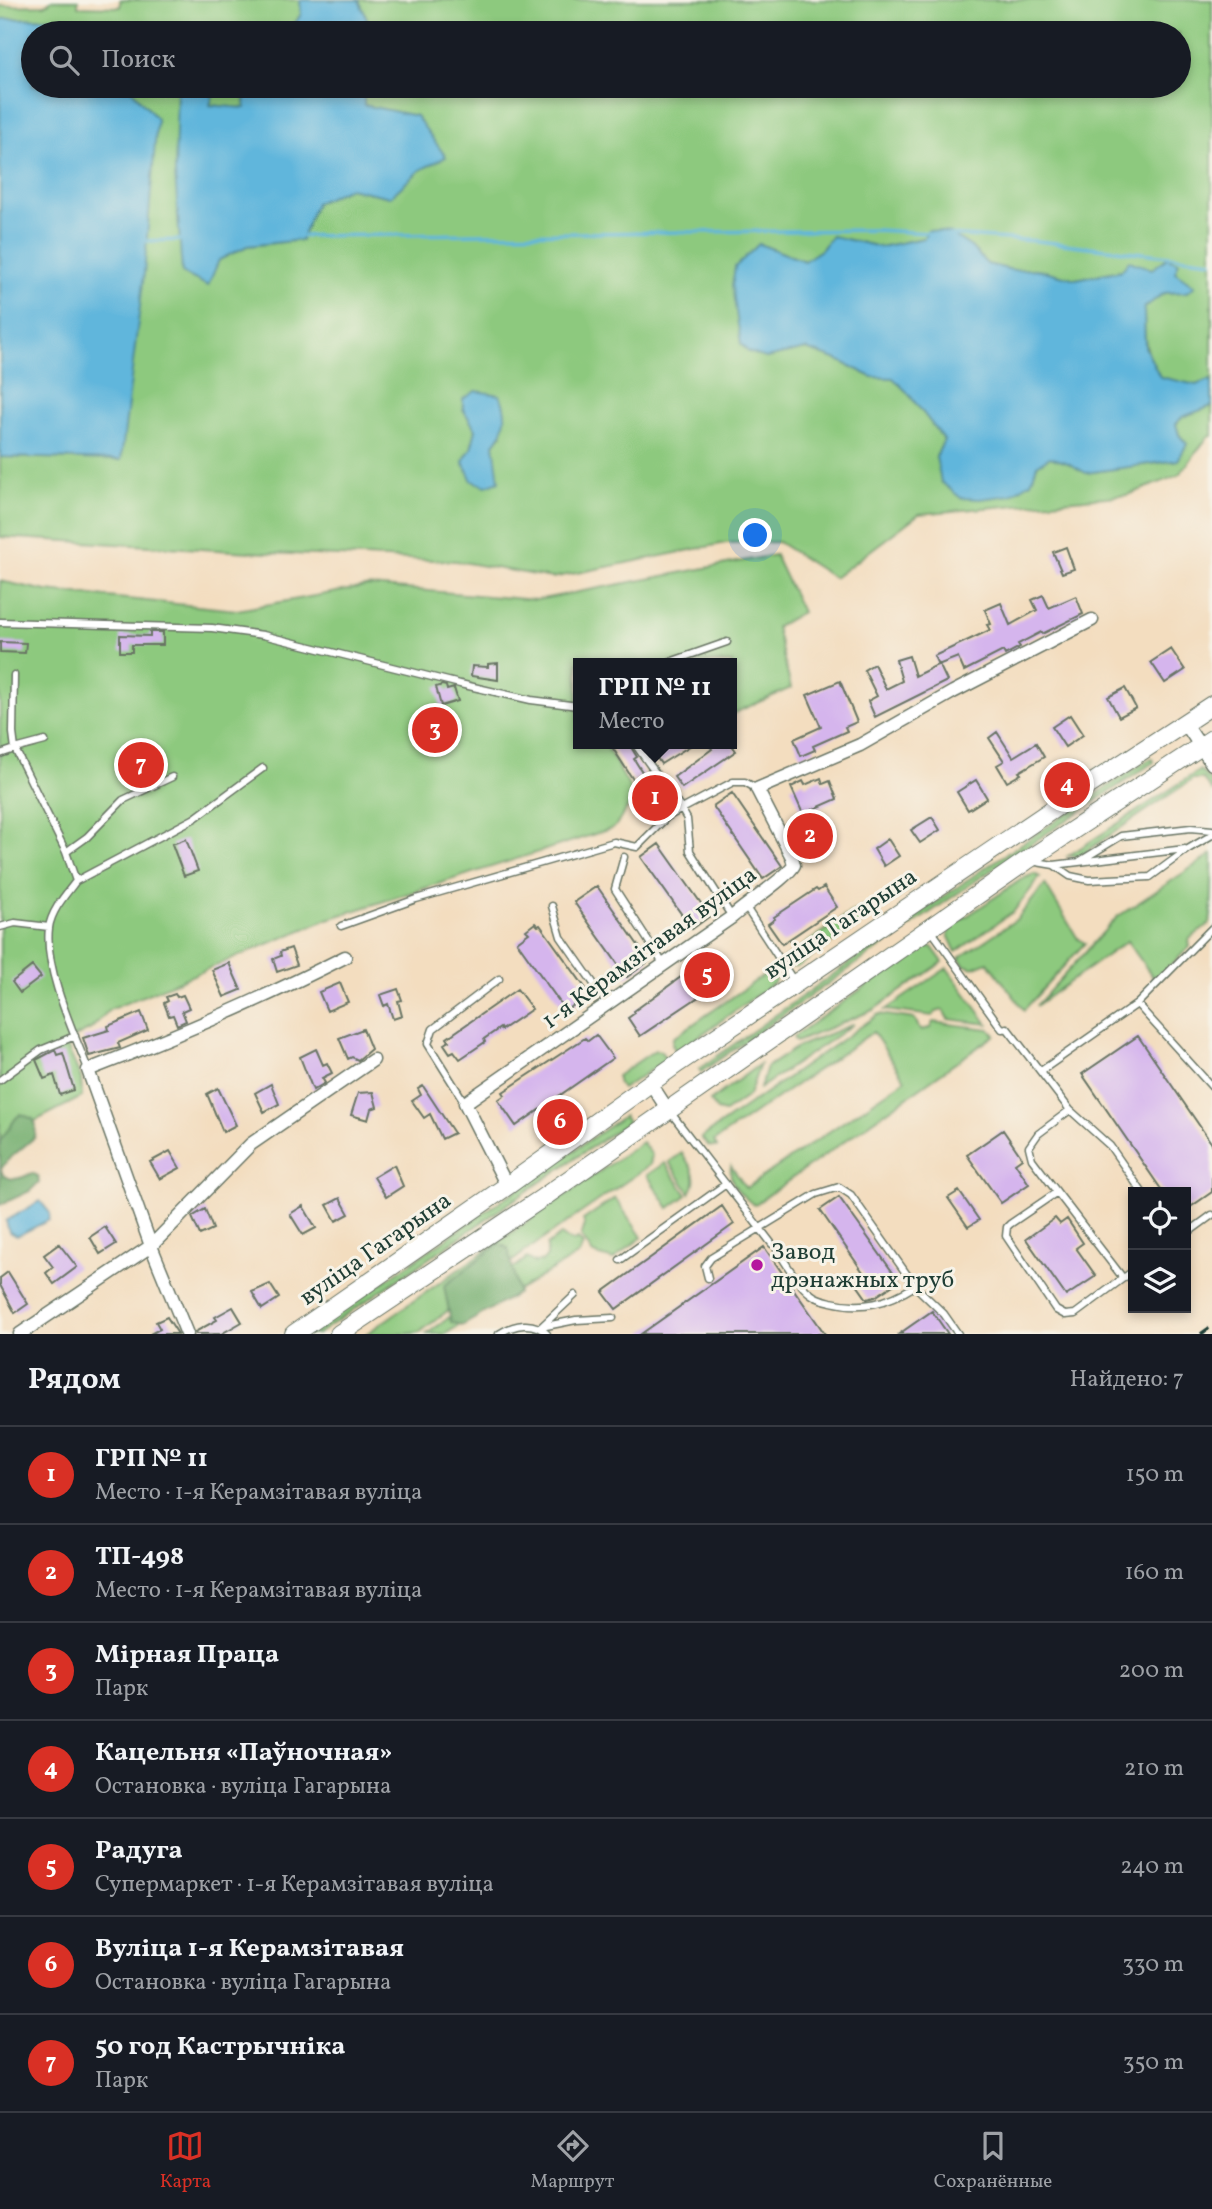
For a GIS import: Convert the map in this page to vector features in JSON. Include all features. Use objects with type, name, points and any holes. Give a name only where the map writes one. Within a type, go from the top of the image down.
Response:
[{"type":"main road","name":"вуліца Гагарына","points":[[294,1334],[678,1063],[1212,705]]},
{"type":"main road","name":"вуліца Гагарына","points":[[340,1334],[541,1199],[1026,861],[1206,743]]},
{"type":"street","points":[[757,789],[860,745],[953,692],[1092,620]]},
{"type":"street","points":[[1185,723],[1206,743],[1212,764]]},
{"type":"street","name":"1-я Керамзітавая вуліца","points":[[465,1103],[732,917],[790,873],[794,865],[792,857],[757,789]]},
{"type":"street","points":[[187,1334],[151,1246],[88,1070],[264,998],[345,957]]},
{"type":"street","points":[[20,1334],[151,1246],[251,1144],[373,1060]]},
{"type":"street","points":[[651,1084],[668,1110]]},
{"type":"street","points":[[465,1103],[507,1186]]},
{"type":"lane","points":[[0,622],[212,628],[262,635],[460,684],[531,700],[573,705]]},
{"type":"lane","points":[[681,658],[727,642]]},
{"type":"lane","points":[[13,675],[15,749],[66,852],[76,881]]},
{"type":"lane","points":[[0,754],[46,741]]},
{"type":"lane","points":[[639,749],[682,810],[687,819],[690,851],[732,917]]},
{"type":"lane","points":[[88,1070],[59,993],[51,954],[49,927],[60,903],[76,881],[195,818],[263,768]]},
{"type":"lane","points":[[66,852],[87,837],[123,800],[172,777]]},
{"type":"lane","points":[[341,926],[416,899],[614,842],[637,847],[667,817],[733,782],[745,782],[757,789]]},
{"type":"lane","points":[[1080,861],[1121,836],[1191,828],[1212,832]]},
{"type":"lane","points":[[1054,865],[1070,876],[1090,880],[1150,877],[1212,832]]},
{"type":"lane","points":[[1026,861],[1054,865],[1188,849]]},
{"type":"lane","points":[[624,857],[615,889],[664,965]]},
{"type":"lane","points":[[552,906],[561,937],[608,1004]]},
{"type":"lane","points":[[745,906],[795,984]]},
{"type":"lane","points":[[0,927],[15,923],[49,927]]},
{"type":"lane","points":[[930,928],[1002,1028],[1007,1028],[1070,1110],[1110,1146],[1139,1187]]},
{"type":"lane","points":[[1041,1071],[1137,1004],[1212,928]]},
{"type":"lane","points":[[465,1103],[428,1044],[433,1029],[499,979]]},
{"type":"lane","points":[[1137,1004],[1212,1087]]},
{"type":"lane","points":[[0,1080],[41,1050],[75,1036]]},
{"type":"lane","points":[[668,1110],[809,1293],[820,1299],[855,1307],[896,1298],[915,1286]]},
{"type":"lane","points":[[1070,1110],[1038,1133],[1030,1147],[1032,1159],[1122,1278]]},
{"type":"lane","points":[[620,1260],[726,1184]]},
{"type":"lane","points":[[708,1278],[704,1270],[707,1262],[816,1195],[839,1187],[851,1195],[915,1286],[944,1314],[958,1334]]},
{"type":"lane","points":[[1057,1192],[1010,1224],[1005,1232],[1056,1310],[1065,1315],[1075,1314],[1128,1274]]},
{"type":"lane","points":[[1191,1230],[1212,1215]]},
{"type":"lane","points":[[541,1327],[575,1295]]},
{"type":"lane","points":[[499,1334],[508,1328],[520,1326],[541,1327],[576,1320],[613,1318]]},
{"type":"lane","points":[[541,1327],[547,1334]]},
{"type":"green space","points":[[52,0],[78,0],[78,6],[120,7],[120,0],[300,0],[301,14],[297,21],[0,19],[0,6],[45,5]]},
{"type":"green space","points":[[359,0],[1212,0],[1212,383],[1210,380],[1196,385],[1160,377],[1155,368],[1146,344],[1144,307],[1164,293],[1186,292],[1152,269],[1122,270],[1076,279],[1036,269],[1012,270],[987,264],[971,247],[924,238],[880,247],[832,236],[821,250],[805,261],[759,244],[750,253],[766,358],[806,349],[838,360],[872,377],[893,378],[944,440],[936,457],[1031,482],[1037,465],[1050,457],[1086,473],[1178,460],[1187,444],[1179,434],[1176,424],[1182,417],[1212,406],[1212,436],[1208,437],[1179,475],[1128,495],[919,514],[834,578],[778,542],[726,543],[552,578],[456,561],[0,537],[0,457],[121,460],[157,119],[139,98],[177,98],[177,107],[219,260],[247,246],[301,240],[316,203],[349,188],[390,197],[420,170],[445,157],[416,116],[364,105],[364,98],[1191,98],[1191,21],[368,21]],"holes":[[[463,409],[502,434],[494,444],[463,461],[471,449],[476,430]]]},
{"type":"green space","points":[[212,98],[245,98],[245,108],[210,105]]},
{"type":"green space","points":[[775,555],[802,612],[776,627],[791,688],[737,712],[737,658],[573,658],[573,749],[608,749],[635,797],[614,828],[328,919],[109,1010],[91,1029],[65,1042],[81,1078],[82,1097],[0,1139],[0,581],[47,591],[237,610],[370,586],[536,600]]},
{"type":"green space","points":[[1151,758],[1154,762],[981,877],[701,1072],[699,1069],[976,874]]},
{"type":"green space","points":[[1200,770],[1212,783],[1212,791],[1203,779],[1193,779],[1079,856],[1068,856]]},
{"type":"green space","points":[[1212,854],[1210,922],[1191,937],[1190,947],[1155,980],[1127,941],[1036,1006],[1117,917]]},
{"type":"green space","points":[[1034,874],[1040,877],[1014,911],[956,952],[948,935],[951,927],[1022,879]]},
{"type":"green space","points":[[1045,884],[1078,939],[1085,943],[1024,1010],[988,962],[973,968],[964,965],[959,958],[1017,919]]},
{"type":"green space","points":[[910,889],[797,967],[791,967],[784,959],[850,913]]},
{"type":"green space","points":[[923,946],[932,947],[943,962],[873,1010],[796,1042],[793,1037]]},
{"type":"green space","points":[[947,968],[988,1024],[948,1019],[943,1010],[933,1016],[885,1010]]},
{"type":"green space","points":[[773,969],[776,975],[774,983],[677,1052],[672,1045],[673,1038]]},
{"type":"green space","points":[[879,1014],[915,1019],[920,1030],[930,1028],[933,1022],[989,1029],[995,1035],[754,1205],[734,1184],[731,1166],[746,1188],[905,1080],[873,1032],[714,1141],[717,1147],[709,1146],[701,1138]]},
{"type":"green space","points":[[854,1024],[760,1088],[767,1067],[799,1046]]},
{"type":"green space","points":[[655,1050],[661,1051],[666,1060],[622,1089],[617,1082],[617,1076]]},
{"type":"green space","points":[[760,1064],[749,1095],[725,1112],[717,1110],[710,1101]]},
{"type":"green space","points":[[21,1114],[33,1119],[36,1125],[35,1137],[1,1169],[3,1175],[13,1179],[32,1173],[38,1176],[39,1182],[30,1191],[0,1205],[0,1141]]},
{"type":"green space","points":[[624,1116],[628,1122],[318,1334],[308,1334]]},
{"type":"green space","points":[[642,1142],[652,1155],[650,1165],[523,1253],[420,1332],[366,1334]]},
{"type":"green space","points":[[682,1153],[694,1177],[690,1193],[669,1162]]},
{"type":"green space","points":[[665,1163],[687,1195],[669,1208],[647,1175]]},
{"type":"green space","points":[[615,1198],[642,1237],[613,1260],[593,1254],[581,1236],[585,1225],[583,1220]]},
{"type":"green space","points":[[561,1235],[568,1240],[578,1239],[583,1245],[579,1254],[445,1334],[427,1334],[527,1258],[535,1263],[543,1261],[547,1256],[547,1245]]},
{"type":"green space","points":[[499,1244],[508,1248],[518,1293],[462,1326],[451,1322],[444,1286]]},
{"type":"water","points":[[300,0],[359,0],[368,21],[297,21],[301,14]]},
{"type":"water","points":[[69,18],[72,21],[21,21],[21,98],[139,98],[157,119],[144,274],[121,460],[0,457],[0,19]]},
{"type":"water","points":[[177,98],[212,98],[210,105],[245,108],[245,98],[364,98],[364,105],[416,116],[446,157],[420,170],[390,197],[349,188],[316,203],[301,240],[247,246],[219,260],[208,286],[182,273],[175,173]]},
{"type":"water","points":[[928,230],[950,233],[971,247],[987,264],[1012,270],[1036,269],[1076,279],[1122,270],[1129,261],[1152,269],[1167,258],[1179,262],[1175,272],[1195,286],[1186,292],[1164,293],[1144,308],[1145,347],[1160,377],[1196,385],[1210,380],[1212,383],[1212,406],[1182,417],[1176,424],[1179,435],[1187,444],[1178,460],[1086,473],[1050,457],[1037,465],[1031,482],[1010,495],[980,499],[961,498],[941,482],[936,457],[944,440],[893,378],[872,377],[838,360],[806,349],[766,358],[748,352],[741,344],[732,286],[735,267],[759,244],[804,261],[821,250],[832,236],[880,247],[924,238]]},
{"type":"water","points":[[476,391],[500,395],[505,414],[502,432],[494,444],[499,481],[486,486],[472,481],[463,461],[471,449],[476,430],[463,409],[463,399]]},
{"type":"water","points":[[40,1201],[50,1213],[49,1220],[17,1236],[9,1232],[6,1221]]},
{"type":"building","points":[[1066,547],[1074,569],[1062,573],[1053,552]]},
{"type":"building","points":[[1043,595],[1049,608],[1076,596],[1083,614],[1018,644],[1020,647],[1005,655],[1003,651],[964,671],[958,657],[938,665],[934,656],[990,630],[987,625],[991,624],[985,610],[1001,603],[1010,625],[1037,610],[1032,600]]},
{"type":"building","points":[[150,632],[163,632],[163,645],[132,645],[132,652],[120,652],[120,635],[150,636]]},
{"type":"building","points":[[0,642],[26,643],[25,653],[0,652]]},
{"type":"building","points":[[1171,649],[1185,670],[1165,683],[1151,662]]},
{"type":"building","points":[[909,656],[915,676],[939,664],[947,681],[875,717],[868,701],[877,696],[864,670],[874,664],[886,689],[902,681],[896,660]]},
{"type":"building","points":[[498,663],[498,680],[471,676],[472,666],[488,667],[488,664]]},
{"type":"building","points":[[840,681],[857,722],[845,727],[847,731],[813,746],[815,750],[801,756],[794,739],[821,727],[807,695]]},
{"type":"building","points":[[446,686],[447,690],[454,688],[458,701],[441,706],[436,687]]},
{"type":"building","points":[[1125,688],[1136,708],[1119,717],[1108,697]]},
{"type":"building","points":[[1070,715],[1083,735],[1065,747],[1052,727]]},
{"type":"building","points":[[997,732],[1013,757],[1036,743],[1044,757],[1007,782],[997,765],[1004,761],[989,738]]},
{"type":"building","points":[[613,749],[632,749],[637,757],[634,759],[644,775],[634,781]]},
{"type":"building","points":[[651,749],[685,749],[661,764]]},
{"type":"building","points":[[712,749],[736,751],[682,788],[674,777]]},
{"type":"building","points":[[821,778],[823,784],[830,781],[837,799],[803,814],[791,787],[803,781],[805,785]]},
{"type":"building","points":[[976,780],[987,798],[968,810],[957,792]]},
{"type":"building","points":[[732,793],[782,866],[763,879],[713,806]]},
{"type":"building","points":[[932,817],[940,830],[920,843],[911,830]]},
{"type":"building","points":[[186,839],[198,871],[184,876],[172,844]]},
{"type":"building","points":[[888,839],[899,856],[884,866],[874,849]]},
{"type":"building","points":[[659,844],[710,916],[692,929],[641,857]]},
{"type":"building","points":[[597,886],[649,961],[627,977],[574,902]]},
{"type":"building","points":[[824,887],[837,907],[782,944],[768,924],[774,917],[816,889],[818,891]]},
{"type":"building","points":[[535,923],[540,925],[589,993],[589,998],[581,1004],[579,1001],[566,1011],[517,942],[529,933],[526,930]]},
{"type":"building","points":[[291,948],[297,965],[277,972],[273,959],[281,956],[280,952]]},
{"type":"building","points":[[714,953],[730,976],[640,1036],[628,1018],[634,1011]]},
{"type":"building","points":[[229,963],[241,990],[224,997],[212,970]]},
{"type":"building","points":[[32,966],[41,977],[20,993],[12,982]]},
{"type":"building","points":[[340,983],[348,1002],[327,1011],[319,992]]},
{"type":"building","points":[[398,989],[402,1000],[398,1001],[402,1016],[393,1019],[388,1004],[384,1006],[380,995]]},
{"type":"building","points":[[517,989],[532,1009],[484,1039],[485,1042],[460,1059],[454,1051],[450,1053],[444,1044],[449,1041],[447,1038]]},
{"type":"building","points":[[175,994],[177,997],[183,995],[189,1008],[182,1011],[186,1021],[177,1025],[173,1015],[169,1016],[164,1003],[168,1001],[166,997]]},
{"type":"building","points":[[141,1012],[148,1030],[118,1043],[120,1048],[89,1056],[83,1038],[109,1030],[108,1026]]},
{"type":"building","points":[[363,1029],[371,1049],[358,1060],[352,1057],[348,1059],[339,1038]]},
{"type":"building","points":[[596,1035],[613,1058],[516,1126],[498,1100],[505,1095],[503,1092],[585,1038],[588,1041]]},
{"type":"building","points":[[1138,1036],[1212,1144],[1212,1192],[1191,1207],[1191,1187],[1160,1187],[1082,1074]]},
{"type":"building","points":[[316,1049],[323,1065],[327,1063],[332,1073],[322,1078],[325,1083],[313,1090],[300,1057]]},
{"type":"building","points":[[55,1050],[57,1055],[63,1053],[74,1090],[60,1095],[54,1075],[44,1079],[36,1060]]},
{"type":"building","points":[[271,1084],[279,1104],[264,1112],[255,1093]]},
{"type":"building","points":[[423,1086],[454,1133],[442,1139],[430,1114],[424,1118],[412,1101],[421,1095],[418,1089]]},
{"type":"building","points":[[218,1088],[236,1125],[223,1132],[207,1094]]},
{"type":"building","points":[[373,1092],[377,1107],[371,1109],[368,1120],[351,1115],[358,1093]]},
{"type":"building","points":[[1003,1130],[1022,1158],[1015,1163],[1029,1184],[1001,1203],[967,1155]]},
{"type":"building","points":[[170,1151],[180,1168],[160,1179],[150,1162]]},
{"type":"building","points":[[394,1165],[403,1186],[386,1197],[374,1177]]},
{"type":"building","points":[[959,1191],[979,1220],[968,1227],[948,1198]]},
{"type":"building","points":[[839,1197],[899,1281],[875,1297],[867,1299],[855,1282],[865,1275],[820,1210]]},
{"type":"building","points":[[340,1198],[349,1214],[336,1221],[327,1205]]},
{"type":"building","points":[[303,1206],[316,1228],[303,1235],[290,1214]]},
{"type":"building","points":[[722,1206],[734,1224],[616,1309],[603,1292]]},
{"type":"building","points":[[205,1209],[213,1229],[200,1235],[192,1217]]},
{"type":"building","points":[[1055,1218],[1060,1224],[1067,1219],[1083,1243],[1076,1248],[1096,1276],[1066,1296],[1026,1239]]},
{"type":"building","points":[[105,1227],[116,1244],[100,1254],[90,1237]]},
{"type":"building","points":[[59,1244],[77,1267],[54,1284],[46,1273],[53,1267],[44,1255]]},
{"type":"building","points":[[764,1247],[825,1334],[641,1334]]},
{"type":"building","points":[[8,1272],[28,1304],[15,1313],[0,1285],[0,1278]]},
{"type":"building","points":[[270,1284],[279,1298],[262,1309],[252,1292]]},
{"type":"building","points":[[233,1307],[242,1322],[221,1334],[196,1334],[195,1332],[217,1320],[215,1317]]},
{"type":"building","name":"Завод дрэнажных труб","points":[[932,1311],[948,1334],[899,1334]]},
{"type":"building","points":[[167,1317],[178,1334],[150,1334],[160,1329],[156,1322]]},
{"type":"waterway","points":[[299,236],[876,230],[928,233]]},
{"type":"waterway","points":[[949,235],[1037,241],[1212,261]]},
{"type":"waterway","points":[[145,241],[183,240]]},
{"type":"railway","points":[[1201,1334],[1212,1326]]},
{"type":"place","name":"Мірная Праца","points":[[435,730]]},
{"type":"place","name":"50 год Кастрычніка","points":[[141,765]]},
{"type":"place","name":"Кацельня «Паўночная»","points":[[1067,785]]},
{"type":"place","name":"ГРП № 11","points":[[655,798]]},
{"type":"place","name":"ТП-498","points":[[810,836]]},
{"type":"place","name":"Радуга","points":[[707,975]]},
{"type":"place","name":"Вуліца 1-я Керамзітавая","points":[[560,1122]]},
{"type":"place","name":"Завод дрэнажных труб","points":[[757,1265]]}]
